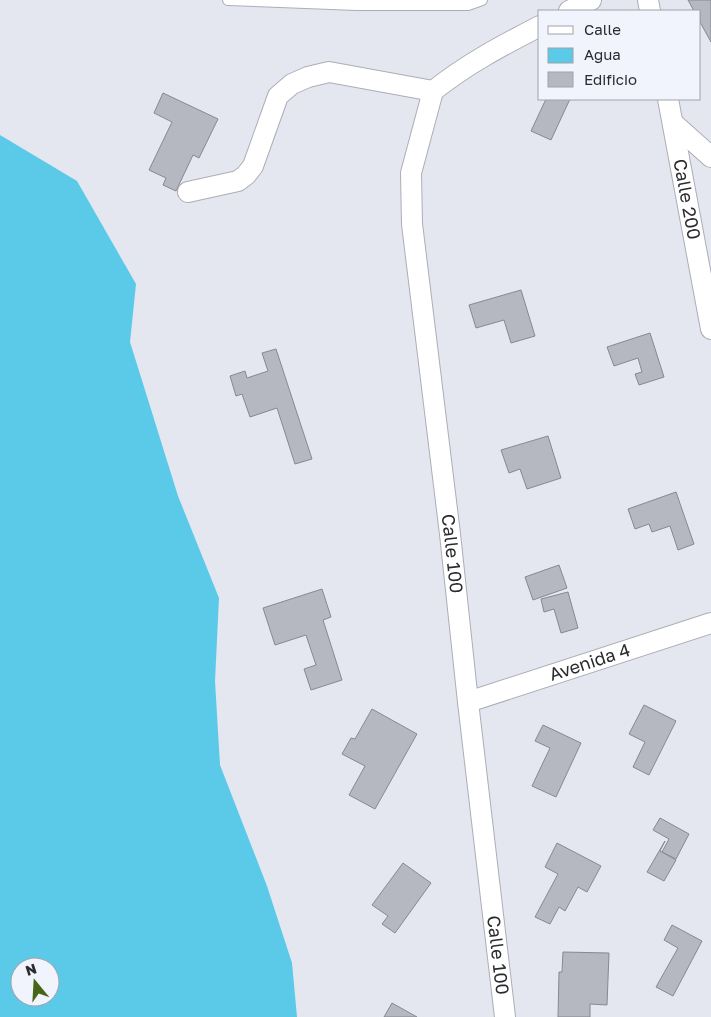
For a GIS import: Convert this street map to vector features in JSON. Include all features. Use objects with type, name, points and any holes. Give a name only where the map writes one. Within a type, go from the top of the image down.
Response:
[{"type":"street","points":[[572,10],[592,0]]},
{"type":"street","points":[[188,192],[238,180],[246,175],[252,166],[278,96],[292,84],[308,77],[329,72],[432,91],[483,55],[538,27]]},
{"type":"street","name":"Calle 100","points":[[432,91],[411,172],[412,224],[449,524],[505,1017]]},
{"type":"street","name":"Calle 200","points":[[668,100],[711,329]]},
{"type":"street","points":[[674,124],[711,157]]},
{"type":"street","name":"Avenida 4","points":[[468,702],[711,622]]},
{"type":"lane","points":[[228,0],[468,5],[482,0]]},
{"type":"water","points":[[0,135],[77,181],[136,284],[130,342],[178,496],[219,598],[215,681],[220,765],[267,886],[292,963],[297,1017],[0,1017]]},
{"type":"building","points":[[688,0],[711,0],[711,42],[701,24],[701,10],[693,10]]},
{"type":"building","points":[[163,93],[218,119],[199,158],[193,155],[176,191],[163,185],[166,178],[149,170],[172,122],[154,113]]},
{"type":"building","points":[[546,100],[570,100],[551,140],[531,131]]},
{"type":"building","points":[[521,290],[535,336],[511,343],[504,320],[476,328],[469,305]]},
{"type":"building","points":[[650,333],[664,377],[639,385],[635,374],[642,372],[638,358],[614,366],[607,347]]},
{"type":"building","points":[[276,349],[312,459],[295,464],[277,408],[250,417],[242,394],[236,396],[230,376],[245,371],[247,378],[268,371],[262,353]]},
{"type":"building","points":[[548,436],[561,478],[527,489],[520,469],[509,473],[501,450]]},
{"type":"building","points":[[676,492],[694,544],[678,550],[670,526],[652,532],[649,524],[635,529],[628,509]]},
{"type":"building","points":[[559,565],[567,588],[533,600],[525,577]]},
{"type":"building","points":[[322,589],[331,617],[323,620],[342,680],[311,690],[304,669],[316,665],[306,635],[275,645],[263,608]]},
{"type":"building","points":[[568,592],[578,628],[561,633],[554,609],[544,612],[541,599]]},
{"type":"building","points":[[644,705],[676,721],[649,775],[633,767],[645,742],[629,734]]},
{"type":"building","points":[[372,709],[417,734],[375,809],[349,795],[365,766],[342,754],[351,738],[355,739]]},
{"type":"building","points":[[543,725],[581,743],[556,797],[532,786],[550,748],[535,741]]},
{"type":"building","points":[[660,818],[689,834],[676,859],[662,852],[669,839],[653,830]]},
{"type":"building","points":[[665,841],[660,851],[676,860],[664,881],[647,872]]},
{"type":"building","points":[[557,843],[601,866],[587,892],[578,887],[565,911],[559,907],[550,924],[535,917],[558,874],[545,867]]},
{"type":"building","points":[[403,863],[431,883],[395,933],[382,924],[388,916],[372,905]]},
{"type":"building","points":[[672,925],[702,941],[673,996],[656,987],[678,948],[664,940]]},
{"type":"building","points":[[563,952],[609,953],[607,1005],[590,1004],[590,1017],[558,1017],[559,972],[562,972]]},
{"type":"building","points":[[392,1003],[417,1017],[384,1017]]}]
